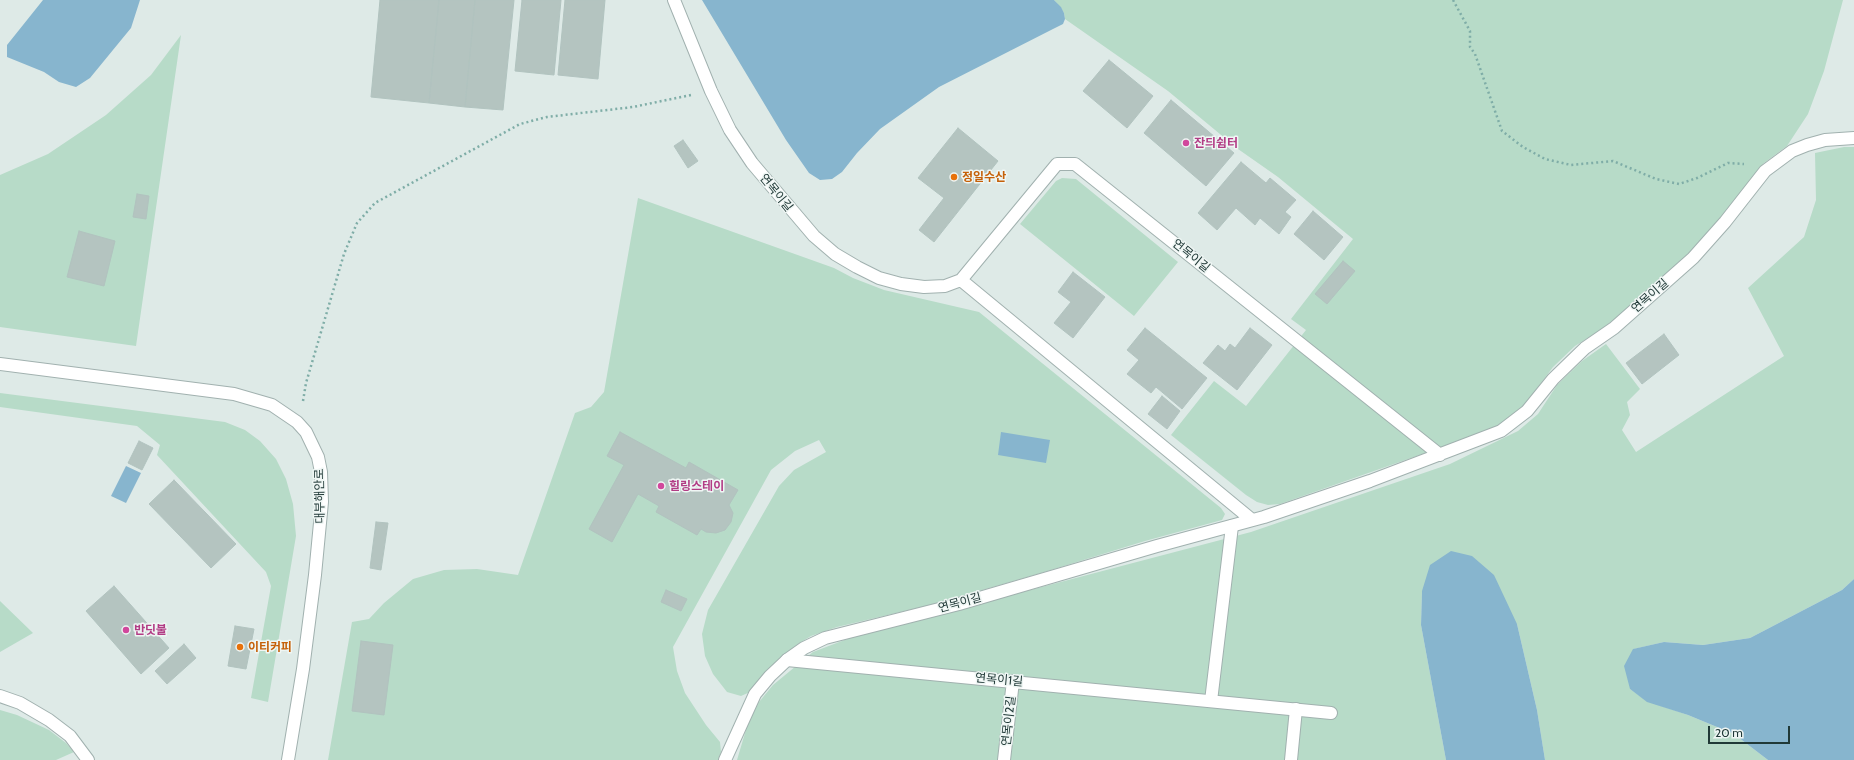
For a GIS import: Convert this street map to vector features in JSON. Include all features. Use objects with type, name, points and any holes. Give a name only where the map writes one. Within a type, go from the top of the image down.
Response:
[{"type":"street","name":"연목이길","points":[[674,0],[711,91],[730,130],[752,163],[796,216],[814,236],[835,254],[879,278],[902,284],[924,287],[945,286],[961,280],[1057,164],[1076,164],[1440,455]]},
{"type":"street","name":"연목이길","points":[[725,760],[755,694],[770,676],[787,660],[804,648],[825,638],[959,604],[1252,520],[1362,483],[1501,431],[1527,411],[1565,366],[1585,348],[1614,328],[1693,258],[1725,222],[1765,170],[1792,151],[1807,145],[1825,140],[1854,138]]},
{"type":"street","points":[[961,280],[1252,520]]},
{"type":"street","name":"대부해안로","points":[[0,364],[234,394],[272,405],[291,417],[306,432],[318,457],[322,472],[322,502],[315,575],[288,760]]},
{"type":"street","points":[[1211,701],[1232,526]]},
{"type":"street","name":"연목이1길","points":[[787,660],[1332,712]]},
{"type":"street","name":"연목이2길","points":[[1004,760],[1013,682]]},
{"type":"street","points":[[0,696],[20,703],[49,720],[70,736],[88,760]]},
{"type":"street","points":[[1291,760],[1296,709]]},
{"type":"path","points":[[1453,0],[1470,31],[1470,47],[1475,54],[1502,131],[1523,147],[1545,159],[1571,165],[1612,161],[1656,179],[1679,184],[1697,178],[1728,163],[1747,164],[1765,170]]},
{"type":"path","points":[[306,432],[303,402],[306,383],[344,254],[357,223],[375,203],[520,124],[547,117],[633,107],[711,91]]},
{"type":"green space","points":[[1054,0],[1843,0],[1824,71],[1808,114],[1787,146],[1764,163],[1700,243],[1629,308],[1599,331],[1575,346],[1553,367],[1518,414],[1501,424],[1468,438],[1280,504],[1268,505],[1257,502],[1246,495],[1171,435],[1214,381],[1246,406],[1306,330],[1291,319],[1353,239],[1278,177],[1238,149],[1168,91],[1065,19],[1064,13]]},
{"type":"green space","points":[[181,35],[136,346],[0,327],[0,175],[48,154],[106,115],[151,75]]},
{"type":"green space","points":[[1844,147],[1854,147],[1854,579],[1842,590],[1750,638],[1703,645],[1664,642],[1634,649],[1630,689],[1647,701],[1688,715],[1734,734],[1768,760],[1545,760],[1537,710],[1517,624],[1422,591],[1421,625],[1446,760],[737,760],[748,723],[759,702],[773,685],[813,652],[855,636],[1251,532],[1450,464],[1518,431],[1538,414],[1557,385],[1582,361],[1606,344],[1640,389],[1627,402],[1630,415],[1622,430],[1636,452],[1784,356],[1748,288],[1804,237],[1816,200],[1815,153]]},
{"type":"green space","points":[[1062,178],[1076,179],[1178,262],[1134,316],[1020,224],[1056,181]]},
{"type":"green space","points":[[638,198],[834,268],[853,278],[884,290],[979,312],[1221,508],[1225,514],[1222,520],[1145,541],[930,605],[837,627],[811,636],[798,644],[777,661],[750,692],[741,696],[727,692],[713,674],[705,656],[702,634],[708,610],[779,486],[794,470],[826,452],[819,440],[795,451],[771,470],[673,647],[677,671],[685,693],[706,725],[720,742],[721,752],[718,760],[328,760],[352,622],[369,619],[384,603],[413,579],[444,570],[477,569],[518,575],[575,413],[591,407],[604,392]]},
{"type":"green space","points":[[0,393],[225,422],[245,430],[260,441],[276,459],[286,479],[293,504],[296,536],[268,702],[251,698],[271,586],[266,572],[157,455],[160,445],[137,426],[0,407]]},
{"type":"green space","points":[[0,601],[33,633],[0,652]]},
{"type":"green space","points":[[0,710],[17,715],[49,730],[66,743],[74,752],[56,760],[0,760]]},
{"type":"water","points":[[43,0],[140,0],[131,28],[90,78],[76,87],[59,82],[44,72],[7,57],[7,45]]},
{"type":"water","points":[[702,0],[1054,0],[1061,7],[1065,19],[1063,24],[939,87],[880,129],[857,153],[842,172],[832,179],[820,180],[809,173],[786,140]]},
{"type":"water","points":[[1001,432],[1050,440],[1046,463],[998,455]]},
{"type":"water","points":[[126,466],[141,473],[126,503],[111,496]]},
{"type":"water","points":[[1451,551],[1472,556],[1494,575],[1517,624],[1537,710],[1545,760],[1446,760],[1421,625],[1422,591],[1430,565]]},
{"type":"water","points":[[1854,579],[1854,760],[1768,760],[1734,734],[1688,715],[1647,702],[1630,689],[1624,666],[1633,649],[1664,642],[1703,645],[1750,638],[1842,590]]},
{"type":"building","points":[[380,0],[439,0],[429,103],[371,97]]},
{"type":"building","points":[[439,0],[475,0],[465,107],[429,103]]},
{"type":"building","points":[[475,0],[514,0],[503,110],[465,107]]},
{"type":"building","points":[[522,0],[561,0],[554,75],[515,71]]},
{"type":"building","points":[[565,0],[605,0],[598,79],[558,75]]},
{"type":"building","points":[[1109,60],[1153,96],[1127,128],[1083,91]]},
{"type":"building","points":[[1171,100],[1234,153],[1206,186],[1144,133]]},
{"type":"building","points":[[958,128],[998,161],[934,242],[919,230],[944,198],[918,178]]},
{"type":"building","points":[[683,140],[698,161],[688,168],[674,146]]},
{"type":"building","points":[[1241,162],[1266,183],[1270,178],[1296,200],[1285,212],[1291,217],[1279,234],[1260,218],[1255,225],[1236,208],[1217,230],[1198,213]]},
{"type":"building","points":[[137,194],[149,196],[146,219],[133,217]]},
{"type":"building","points":[[1313,211],[1343,237],[1324,260],[1294,234]]},
{"type":"building","points":[[79,231],[115,241],[104,286],[67,277]]},
{"type":"building","points":[[1343,261],[1355,271],[1327,304],[1315,294]]},
{"type":"building","points":[[1073,272],[1105,297],[1073,338],[1054,323],[1071,302],[1058,292]]},
{"type":"building","points":[[1145,328],[1207,378],[1182,409],[1156,387],[1151,393],[1127,374],[1139,360],[1127,350]]},
{"type":"building","points":[[1250,328],[1272,345],[1237,390],[1203,363],[1218,345],[1225,351],[1230,344],[1235,348]]},
{"type":"building","points":[[1664,334],[1679,355],[1642,384],[1626,363]]},
{"type":"building","points":[[1162,396],[1180,411],[1167,429],[1148,414]]},
{"type":"building","points":[[620,432],[686,468],[689,462],[738,490],[729,505],[733,513],[731,522],[725,530],[716,533],[706,532],[701,529],[697,535],[656,512],[659,506],[638,494],[612,542],[589,529],[624,465],[607,456]]},
{"type":"building","points":[[139,441],[153,448],[142,470],[128,463]]},
{"type":"building","points":[[174,480],[236,544],[211,568],[149,504]]},
{"type":"building","points":[[376,522],[388,523],[381,570],[370,568]]},
{"type":"building","points":[[114,586],[169,648],[141,674],[86,611]]},
{"type":"building","points":[[666,590],[687,599],[681,611],[661,602]]},
{"type":"building","points":[[235,626],[254,629],[246,669],[228,666]]},
{"type":"building","points":[[361,641],[393,645],[384,715],[352,711]]},
{"type":"building","points":[[184,644],[196,658],[167,684],[155,671]]},
{"type":"place","name":"잔듸쉼터","points":[[1186,143]]},
{"type":"place","name":"정일수산","points":[[954,177]]},
{"type":"place","name":"힐링스테이","points":[[661,486]]},
{"type":"place","name":"반딧불","points":[[126,630]]},
{"type":"place","name":"이티커피","points":[[240,647]]}]
